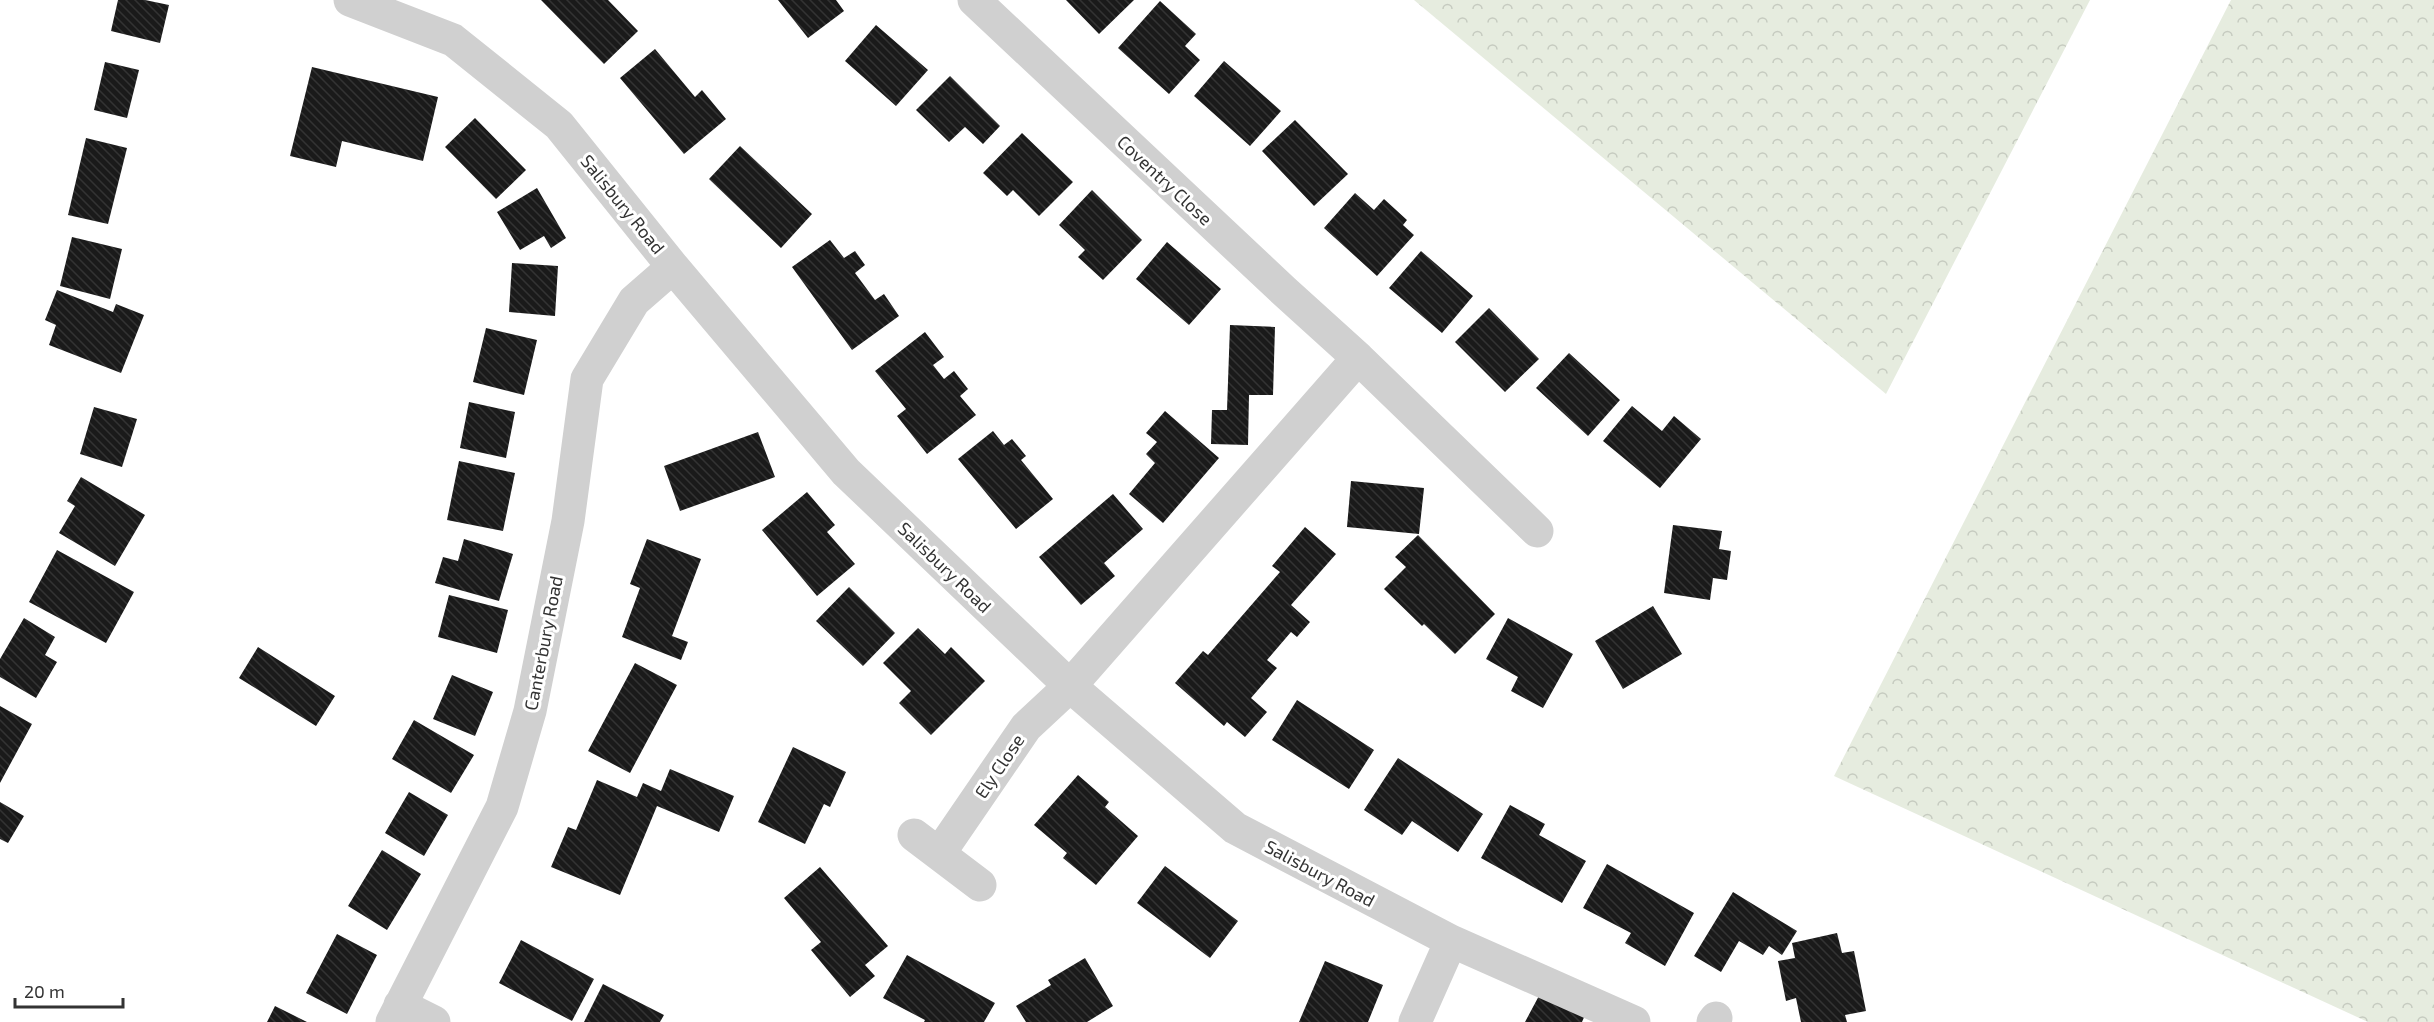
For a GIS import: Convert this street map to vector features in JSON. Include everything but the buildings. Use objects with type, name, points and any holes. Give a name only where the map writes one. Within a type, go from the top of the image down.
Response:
[{"type":"street","name":"Salisbury Road","points":[[350,0],[453,40],[559,124],[673,267],[846,472],[1070,686],[1235,828],[1451,941],[1634,1022]]},
{"type":"street","name":"Coventry Close","points":[[974,0],[1358,358],[1537,531]]},
{"type":"street","name":"Canterbury Road","points":[[396,1013],[502,807],[530,711],[537,678],[568,521],[587,379],[634,301],[673,267]]},
{"type":"street","points":[[1070,686],[1358,358]]},
{"type":"street","name":"Ely Close","points":[[980,885],[926,844],[1026,727],[1070,686]]},
{"type":"street","points":[[1415,1022],[1451,941]]},
{"type":"street","points":[[396,1013],[434,1022]]},
{"type":"green space","points":[[1414,0],[2090,0],[1886,394]]},
{"type":"green space","points":[[2231,0],[2434,0],[2434,1022],[2368,1022],[1834,776]]}]
